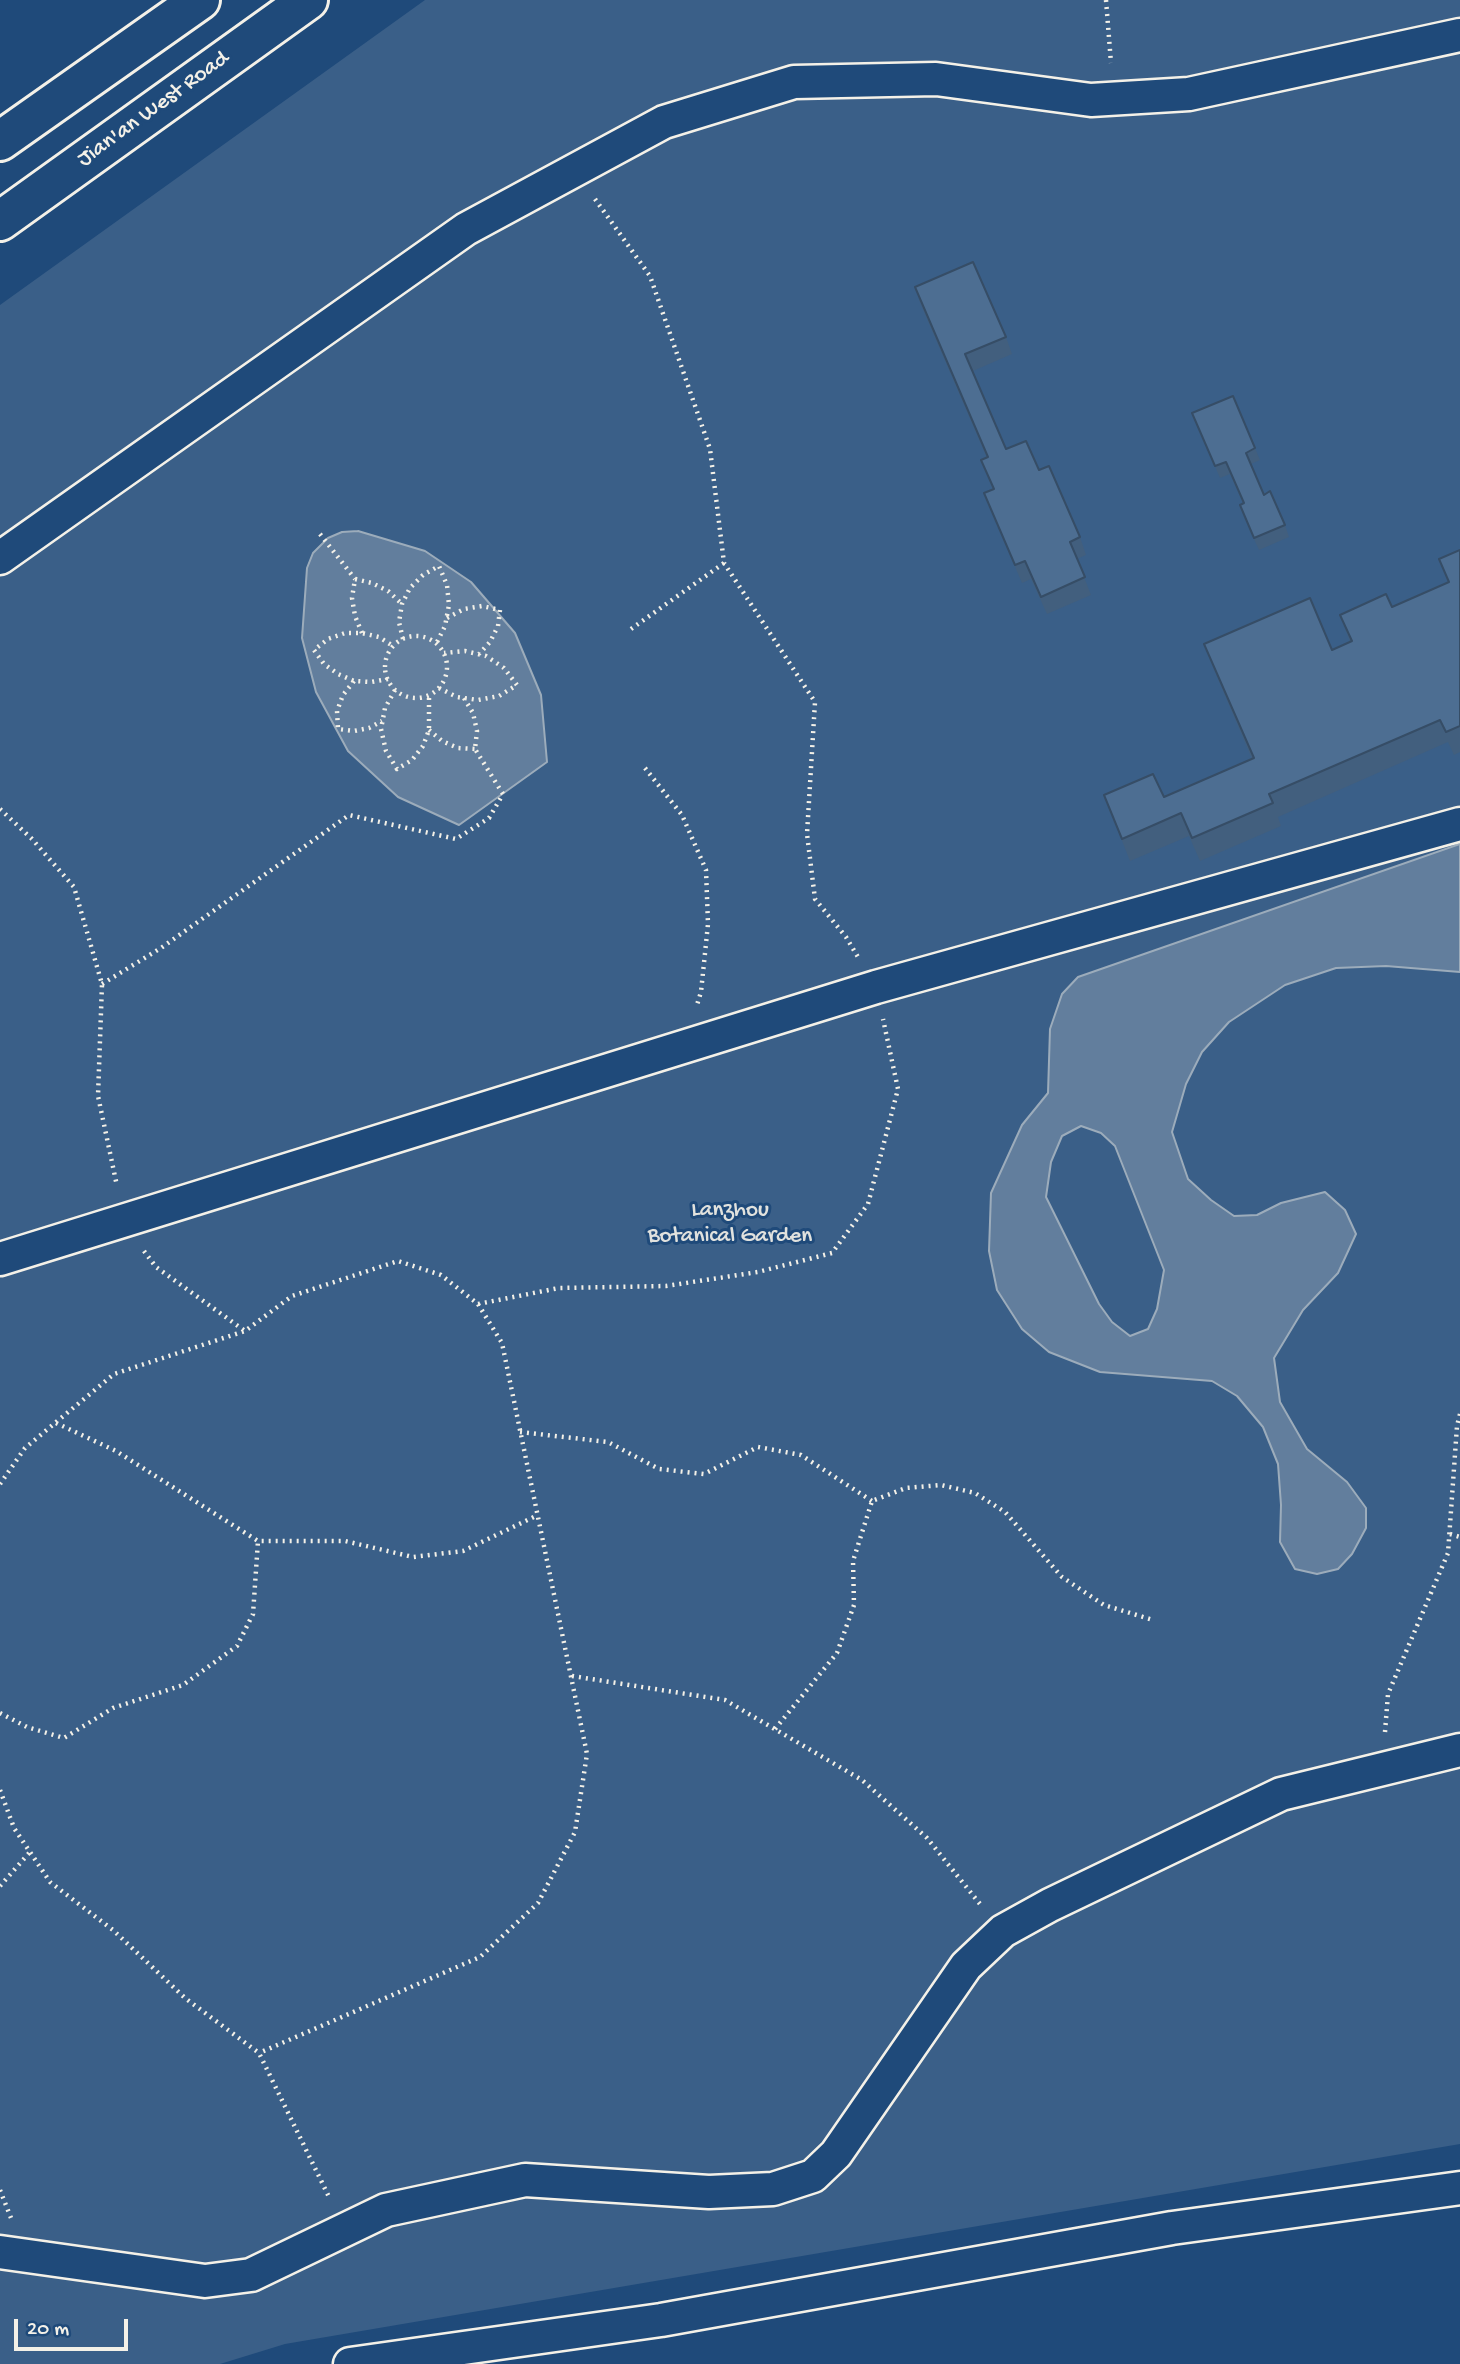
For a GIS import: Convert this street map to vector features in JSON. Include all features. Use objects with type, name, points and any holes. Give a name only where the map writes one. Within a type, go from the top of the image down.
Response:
[{"type":"main road","points":[[0,141],[200,0]]},
{"type":"main road","name":"Jian'an West Road","points":[[0,221],[308,0]]},
{"type":"street","points":[[0,558],[466,229],[664,122],[794,82],[936,79],[1091,100],[1189,94],[1460,35]]},
{"type":"street","points":[[0,1259],[876,987],[1460,824]]},
{"type":"street","points":[[0,2252],[205,2281],[251,2275],[386,2210],[525,2180],[709,2192],[773,2189],[813,2176],[836,2154],[966,1966],[1003,1931],[1050,1905],[1281,1794],[1460,1750]]},
{"type":"street","points":[[350,2364],[662,2320],[1172,2228],[1460,2188]]},
{"type":"path","points":[[1106,0],[1113,99]]},
{"type":"path","points":[[478,1304],[559,1288],[666,1286],[758,1272],[832,1253],[868,1204],[898,1088],[876,987],[846,937],[815,899],[807,834],[815,702],[724,563],[710,449],[650,276],[575,170]]},
{"type":"path","points":[[320,534],[355,579],[380,587],[402,604]]},
{"type":"path","points":[[631,629],[724,563]]},
{"type":"path","points":[[403,639],[399,622],[402,604],[416,581],[439,566],[447,585],[449,605],[447,618],[436,644]]},
{"type":"path","points":[[355,579],[352,597],[355,616],[362,633]]},
{"type":"path","points":[[447,618],[464,609],[482,606],[500,610],[498,626],[490,642],[478,654]]},
{"type":"path","points":[[388,680],[354,681],[324,664],[314,650],[328,639],[345,633],[379,637],[393,646]]},
{"type":"path","points":[[420,636],[436,644],[444,653],[447,671],[439,688],[429,695],[411,698],[395,690],[388,680],[386,662],[393,646],[403,639],[420,636]]},
{"type":"path","points":[[439,688],[464,698],[478,700],[499,696],[517,685],[504,668],[486,656],[465,651],[444,653]]},
{"type":"path","points":[[354,681],[343,695],[337,711],[338,729],[354,731],[383,721]]},
{"type":"path","points":[[395,690],[385,708],[382,730],[386,751],[397,769],[412,760],[423,746],[429,730],[429,695]]},
{"type":"path","points":[[102,984],[161,948],[349,816],[456,839],[489,818],[503,793],[475,749],[477,731],[473,713],[464,698]]},
{"type":"path","points":[[429,730],[450,745],[475,749]]},
{"type":"path","points":[[646,768],[682,816],[706,870],[708,924],[701,992],[683,1047]]},
{"type":"path","points":[[0,809],[32,839],[74,887],[102,984],[98,1096],[124,1220],[156,1267],[244,1331]]},
{"type":"path","points":[[0,1484],[25,1448],[114,1374],[244,1331],[292,1296],[398,1261],[441,1275],[478,1304],[502,1343],[587,1754],[575,1832],[538,1903],[480,1956],[259,2053]]},
{"type":"path","points":[[1382,1770],[1388,1694],[1448,1553],[1460,1413]]},
{"type":"path","points":[[56,1423],[116,1451],[258,1541],[345,1541],[412,1557],[463,1551],[538,1515]]},
{"type":"path","points":[[520,1432],[608,1442],[659,1469],[704,1474],[758,1447],[800,1455],[872,1501]]},
{"type":"path","points":[[872,1501],[906,1488],[941,1485],[975,1493],[1005,1512],[1062,1577],[1104,1605],[1153,1620]]},
{"type":"path","points":[[775,1729],[837,1653],[854,1605],[853,1561],[872,1501]]},
{"type":"path","points":[[1450,1534],[1460,1537]]},
{"type":"path","points":[[0,1713],[27,1727],[64,1738],[113,1708],[183,1685],[237,1646],[253,1614],[258,1541]]},
{"type":"path","points":[[572,1676],[725,1700],[862,1780],[927,1838],[1003,1931]]},
{"type":"path","points":[[0,1790],[15,1828],[50,1882],[113,1930],[185,1998],[259,2053],[344,2230]]},
{"type":"path","points":[[0,1886],[30,1852]]},
{"type":"green space","name":"Lanzhou Botanical Garden","points":[[425,0],[1460,0],[1460,2144],[285,2344],[220,2364],[0,2364],[0,305]]},
{"type":"shaded area","points":[[358,531],[425,551],[471,582],[515,633],[541,695],[547,762],[459,825],[398,797],[348,751],[316,692],[302,638],[307,568],[313,553],[328,538],[342,532]]},
{"type":"shaded area","points":[[1460,844],[1460,972],[1386,966],[1336,968],[1285,985],[1229,1022],[1202,1052],[1186,1084],[1172,1132],[1188,1179],[1234,1216],[1257,1215],[1281,1203],[1325,1192],[1345,1210],[1356,1234],[1338,1273],[1303,1310],[1274,1358],[1280,1402],[1307,1449],[1347,1482],[1366,1508],[1366,1528],[1352,1554],[1338,1569],[1317,1574],[1295,1569],[1280,1542],[1278,1464],[1263,1427],[1237,1396],[1212,1381],[1100,1372],[1049,1352],[1022,1329],[997,1290],[989,1251],[991,1193],[1022,1125],[1048,1093],[1050,1029],[1062,994],[1078,977]],"holes":[[[1081,1126],[1101,1133],[1115,1146],[1164,1270],[1157,1309],[1148,1329],[1130,1336],[1112,1322],[1099,1304],[1046,1197],[1051,1162],[1062,1136]]]},
{"type":"building","points":[[973,262],[1006,337],[965,354],[1006,449],[1026,441],[1039,470],[1049,466],[1080,537],[1070,542],[1085,577],[1041,597],[1025,561],[1015,565],[984,493],[994,489],[981,460],[988,457],[915,287]]},
{"type":"building","points":[[1233,396],[1255,448],[1246,453],[1264,495],[1270,491],[1285,525],[1254,538],[1240,505],[1244,503],[1226,462],[1215,466],[1192,413]]},
{"type":"building","points":[[1460,550],[1460,726],[1446,732],[1440,720],[1269,794],[1273,803],[1192,838],[1181,813],[1122,839],[1104,795],[1153,774],[1164,797],[1254,758],[1204,644],[1310,598],[1332,650],[1352,641],[1340,615],[1386,594],[1392,607],[1449,582],[1439,559]]}]
